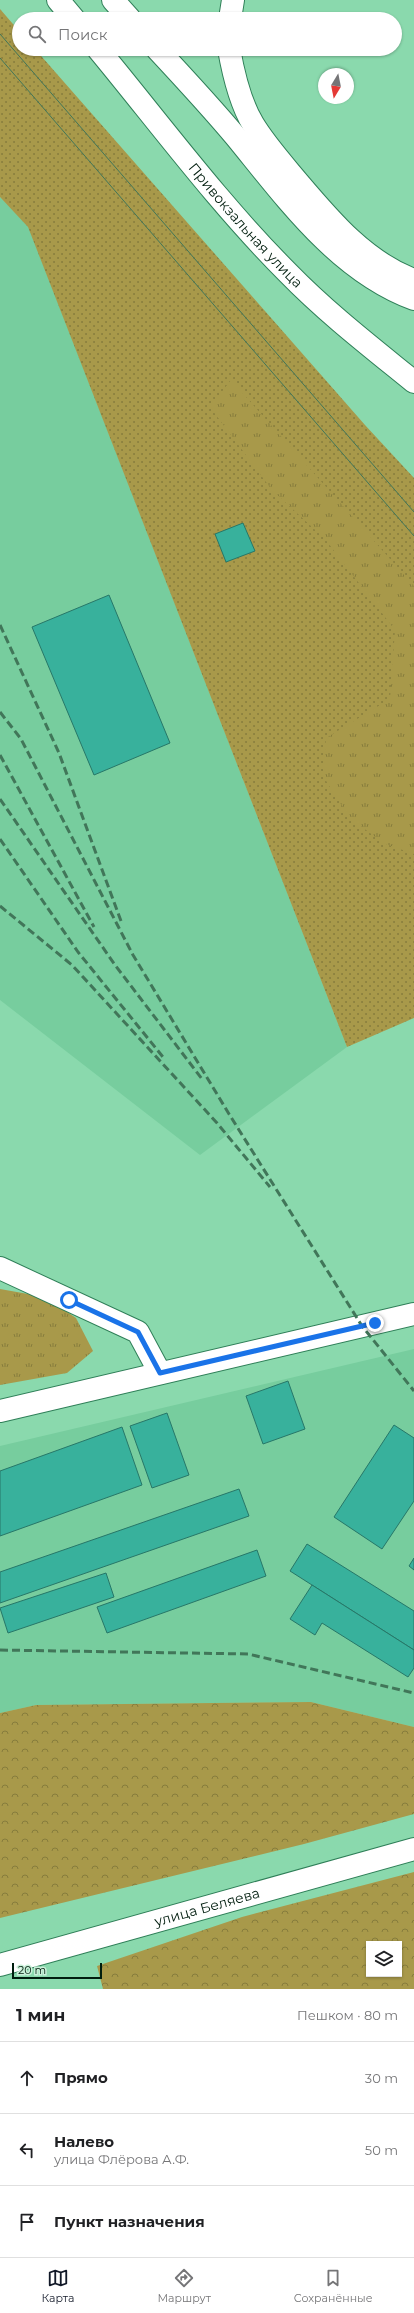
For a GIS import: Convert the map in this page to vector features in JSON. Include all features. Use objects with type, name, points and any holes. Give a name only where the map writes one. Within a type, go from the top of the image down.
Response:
[{"type":"main road","points":[[58,0],[68,12]]},
{"type":"main road","points":[[113,0],[124,12]]},
{"type":"main road","points":[[231,12],[233,0]]},
{"type":"main road","name":"Привокзальная улица","points":[[104,56],[233,214],[287,273],[336,319],[414,382]]},
{"type":"main road","points":[[163,56],[314,228],[342,257],[384,286],[414,299]]},
{"type":"main road","points":[[230,56],[233,72],[252,123],[288,170],[327,216],[354,244],[392,270],[414,280]]},
{"type":"main road","points":[[0,1268],[138,1332],[160,1373]]},
{"type":"main road","points":[[0,1411],[414,1314]]},
{"type":"main road","name":"улица Беляева","points":[[0,1965],[414,1849]]},
{"type":"shaded area","points":[[0,197],[28,226],[347,1047],[200,1155],[0,1000]]},
{"type":"shaded area","points":[[414,1349],[414,1727],[311,1702],[36,1705],[0,1713],[0,1446]]},
{"type":"green space","points":[[0,9],[12,23],[12,56],[41,56],[365,425],[414,478],[414,1018],[347,1047],[28,227],[0,197]]},
{"type":"green space","points":[[231,380],[414,586],[414,854],[383,843],[349,817],[323,776],[326,738],[390,699],[395,630],[325,539],[272,490],[210,407]]},
{"type":"green space","points":[[0,1289],[45,1297],[76,1318],[93,1351],[67,1373],[0,1385]]},
{"type":"green space","points":[[311,1702],[414,1727],[414,1814],[304,1844],[0,1918],[0,1713],[36,1705]]},
{"type":"green space","points":[[414,1872],[414,1989],[103,1989],[97,1966],[242,1917]]},
{"type":"building","points":[[243,523],[255,551],[226,562],[215,534]]},
{"type":"building","points":[[109,595],[170,743],[94,775],[32,627]]},
{"type":"building","points":[[288,1381],[305,1429],[263,1444],[246,1396]]},
{"type":"building","points":[[167,1413],[189,1475],[152,1488],[130,1426]]},
{"type":"building","points":[[394,1425],[414,1438],[414,1501],[382,1549],[334,1517]]},
{"type":"building","points":[[122,1427],[142,1485],[0,1536],[0,1471]]},
{"type":"building","points":[[239,1489],[249,1516],[0,1603],[0,1572]]},
{"type":"building","points":[[307,1544],[414,1611],[414,1650],[290,1571]]},
{"type":"building","points":[[257,1550],[266,1576],[107,1633],[97,1607]]},
{"type":"building","points":[[414,1558],[414,1570],[409,1566]]},
{"type":"building","points":[[106,1573],[114,1597],[8,1633],[0,1608]]},
{"type":"building","points":[[312,1585],[414,1650],[414,1668],[408,1677],[322,1623],[315,1635],[290,1619]]},
{"type":"tram line","points":[[0,34],[12,48]]},
{"type":"tram line","points":[[19,56],[414,512]]},
{"type":"tram line","points":[[0,58],[414,536]]},
{"type":"railway","points":[[0,625],[59,753],[121,921]]},
{"type":"railway","points":[[0,712],[21,739],[133,955],[229,1114],[362,1326],[414,1391]]},
{"type":"railway","points":[[0,755],[94,927]]},
{"type":"railway","points":[[0,799],[115,965],[202,1079]]},
{"type":"railway","points":[[0,839],[78,952],[163,1057]]},
{"type":"railway","points":[[0,906],[72,965],[217,1123],[270,1187]]},
{"type":"railway","points":[[0,1650],[248,1654],[414,1693]]},
{"type":"route","points":[[69,1300],[138,1332],[160,1373],[375,1323]]}]
